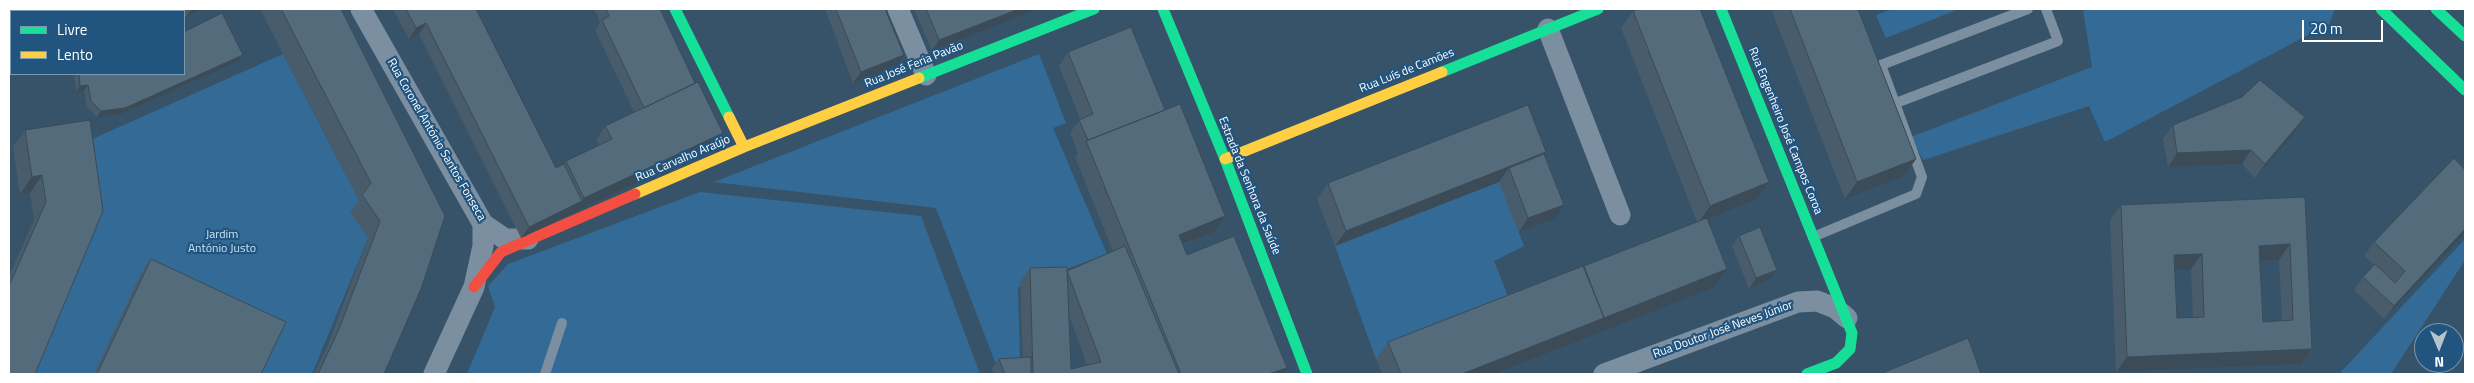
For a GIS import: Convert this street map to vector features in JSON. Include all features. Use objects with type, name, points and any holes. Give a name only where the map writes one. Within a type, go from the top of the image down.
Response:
[{"type":"street","name":"Rua Coronel António Santos Fonseca","points":[[361,9],[483,224],[505,239],[539,236]]},
{"type":"street","name":"Rua Carvalho Araújo","points":[[474,288],[501,252],[744,148],[675,9]]},
{"type":"street","points":[[898,9],[926,75]]},
{"type":"street","name":"Rua José Feria Pavão","points":[[744,148],[1094,9]]},
{"type":"street","name":"Estrada da Senhora da Saúde","points":[[1163,9],[1225,159],[1307,374]]},
{"type":"street","name":"Rua Luís de Camões","points":[[1225,159],[1598,9]]},
{"type":"street","name":"Rua Engenheiro José Campos Coroa","points":[[1721,9],[1823,264],[1847,318]]},
{"type":"street","points":[[2382,9],[2465,90]]},
{"type":"street","points":[[2436,9],[2465,36]]},
{"type":"street","points":[[1548,29],[1620,215]]},
{"type":"street","points":[[434,374],[474,288],[483,246],[483,224]]},
{"type":"street","points":[[1798,302],[1812,294],[1822,281],[1823,264]]},
{"type":"street","name":"Rua Doutor José Neves Júnior","points":[[1604,374],[1798,302],[1817,301],[1835,308],[1847,318]]},
{"type":"street","points":[[1807,374],[1836,363],[1850,349],[1852,333],[1847,318]]},
{"type":"street","points":[[1649,374],[1668,350]]},
{"type":"lane","points":[[1812,237],[1916,194],[1922,177],[1881,65],[2028,9]]},
{"type":"lane","points":[[1896,103],[2058,41],[2046,9]]},
{"type":"lane","points":[[545,374],[562,322]]},
{"type":"green space","points":[[1893,9],[1959,9],[1886,38],[1876,15]]},
{"type":"green space","points":[[2083,9],[2335,9],[2329,24],[2105,142],[2089,106],[1923,160],[1911,137],[2092,67]]},
{"type":"green space","name":"Jardim António Justo","points":[[283,54],[359,200],[368,238],[312,374],[30,374],[79,145]]},
{"type":"green space","points":[[1039,54],[1066,123],[1053,128],[1107,254],[1018,287],[1020,360],[995,362],[936,208],[714,182]]},
{"type":"green space","points":[[1499,181],[1524,246],[1494,261],[1512,306],[1376,359],[1335,246]]},
{"type":"green space","points":[[700,192],[921,216],[980,374],[467,374],[495,307],[488,286],[508,264]]},
{"type":"green space","points":[[2465,239],[2465,260],[2424,323],[2414,323],[2414,339],[2391,374],[2339,374]]},
{"type":"building","points":[[58,9],[130,9],[130,10]]},
{"type":"building","points":[[281,9],[341,9],[445,216],[421,289],[384,374],[318,374],[339,329],[380,221],[362,195],[371,183]]},
{"type":"building","points":[[406,9],[476,9],[556,168],[564,164],[582,201],[529,227],[426,23],[416,28]]},
{"type":"building","points":[[606,9],[660,9],[695,83],[644,108],[602,20],[609,16]]},
{"type":"building","points":[[836,9],[885,9],[904,55],[861,72]]},
{"type":"building","points":[[926,9],[1019,9],[939,40]]},
{"type":"building","points":[[1639,9],[1700,9],[1769,182],[1710,206],[1633,11]]},
{"type":"building","points":[[1790,9],[1858,9],[1916,159],[1857,182]]},
{"type":"building","points":[[222,13],[243,55],[125,108],[101,111],[91,101],[88,85],[80,86],[79,75],[185,75],[185,32]]},
{"type":"building","points":[[1131,27],[1165,110],[1088,140],[1079,120],[1093,114],[1068,52]]},
{"type":"building","points":[[2260,80],[2305,117],[2265,164],[2251,150],[2177,153],[2173,125],[2242,97]]},
{"type":"building","points":[[698,82],[723,133],[584,198],[566,161],[612,139],[605,126]]},
{"type":"building","points":[[1180,104],[1225,216],[1179,235],[1187,255],[1234,236],[1287,368],[1268,374],[1181,374],[1086,141]]},
{"type":"building","points":[[1528,105],[1546,152],[1346,231],[1328,183]]},
{"type":"building","points":[[90,120],[103,211],[35,374],[12,374],[9,373],[9,286],[46,202],[42,175],[32,177],[25,130]]},
{"type":"building","points":[[1544,154],[1564,205],[1528,218],[1509,168]]},
{"type":"building","points":[[2454,158],[2465,170],[2465,229],[2394,306],[2363,277],[2375,264],[2395,283],[2405,271],[2374,242]]},
{"type":"building","points":[[2305,197],[2312,349],[2127,357],[2121,205]],"holes":[[[2290,244],[2293,320],[2263,322],[2259,246]],[[2202,254],[2204,317],[2177,318],[2174,255]]]},
{"type":"building","points":[[1707,218],[1727,269],[1604,318],[1584,266]]},
{"type":"building","points":[[1760,227],[1777,270],[1756,278],[1739,236]]},
{"type":"building","points":[[1125,246],[1179,374],[1033,374],[1030,268],[1067,267],[1067,271]],"holes":[[[1067,271],[1101,362],[1071,369]]]},
{"type":"building","points":[[151,259],[286,322],[261,374],[97,374]]},
{"type":"building","points":[[1583,266],[1604,318],[1462,374],[1401,374],[1388,342]]},
{"type":"building","points":[[1968,338],[1981,374],[1880,374]]},
{"type":"building","points":[[1031,357],[1031,374],[1005,374],[999,359]]},
{"type":"traffic: fast","points":[[675,9],[729,117]]},
{"type":"traffic: fast","points":[[919,78],[1094,9]]},
{"type":"traffic: fast","points":[[1163,9],[1225,159],[1307,374]]},
{"type":"traffic: fast","points":[[1442,72],[1598,9]]},
{"type":"traffic: fast","points":[[1721,9],[1852,333],[1850,349],[1836,363],[1807,374]]},
{"type":"traffic: fast","points":[[2381,9],[2465,90]]},
{"type":"traffic: fast","points":[[2436,9],[2465,36]]},
{"type":"traffic: slow","points":[[1225,159],[1442,72]]},
{"type":"traffic: slow","points":[[744,147],[919,78]]},
{"type":"traffic: slow","points":[[635,194],[744,147],[729,117]]},
{"type":"traffic: jam","points":[[474,287],[501,252],[635,194]]}]
